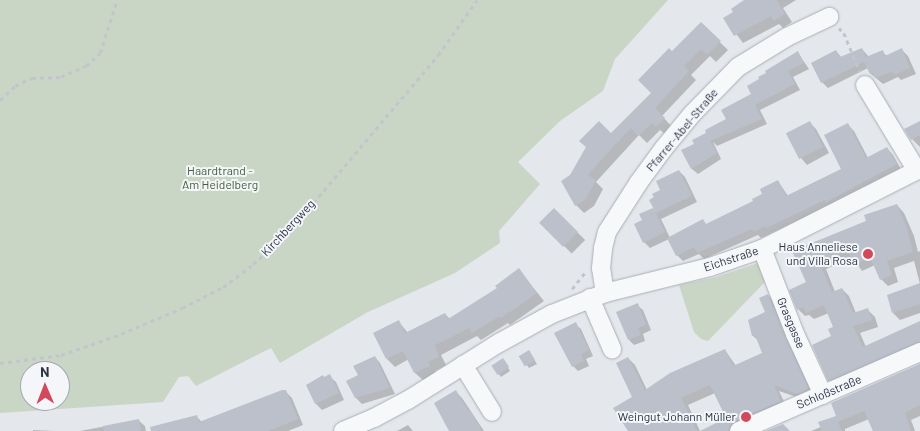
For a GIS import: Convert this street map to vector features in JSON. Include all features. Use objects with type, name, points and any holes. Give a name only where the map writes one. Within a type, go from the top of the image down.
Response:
[{"type":"street","name":"Pfarrer-Abel-Straße","points":[[597,296],[607,232],[638,182],[676,134],[719,85],[759,53],[829,17]]},
{"type":"street","name":"Eichstraße","points":[[343,431],[374,418],[528,326],[597,296],[710,267],[762,249],[918,170],[865,85]]},
{"type":"street","name":"Grasgasse","points":[[762,249],[795,334],[823,395]]},
{"type":"street","points":[[597,296],[612,349]]},
{"type":"street","name":"Schloßstraße","points":[[739,431],[920,352]]},
{"type":"street","points":[[463,366],[492,412]]},
{"type":"path","points":[[0,100],[15,86],[32,78],[61,77],[86,66],[100,53],[117,0]]},
{"type":"path","name":"Kirchbergweg","points":[[0,363],[61,355],[121,334],[182,308],[222,287],[253,264],[276,244],[302,215],[438,55],[477,0]]},
{"type":"path","points":[[829,17],[844,33],[865,85]]},
{"type":"path","points":[[570,291],[603,248]]},
{"type":"green space","name":"Haardtrand - Am Heidelberg","points":[[0,0],[668,0],[615,59],[603,91],[560,121],[518,162],[540,184],[499,231],[500,243],[455,273],[368,312],[280,363],[271,348],[196,386],[188,376],[179,377],[163,402],[70,408],[70,361],[20,361],[20,411],[30,411],[0,413]]},
{"type":"green space","points":[[758,263],[766,281],[708,341],[701,339],[694,332],[679,285],[716,277]]},
{"type":"building","points":[[744,0],[777,0],[785,14],[774,21],[771,16],[734,36],[723,18],[733,12],[731,9]]},
{"type":"building","points":[[701,22],[721,41],[707,55],[701,49],[684,66],[689,71],[655,108],[665,118],[656,127],[652,123],[638,136],[631,128],[588,175],[596,180],[586,199],[575,206],[561,181],[570,175],[586,147],[579,141],[599,121],[611,133],[651,93],[638,80],[669,48],[672,51]]},
{"type":"building","points":[[862,48],[866,57],[883,50],[885,56],[902,48],[910,68],[894,75],[892,72],[875,78],[873,73],[870,74],[864,62],[821,83],[811,63],[836,50],[840,57]]},
{"type":"building","points":[[798,51],[804,63],[788,71],[795,84],[755,105],[762,119],[710,141],[717,153],[691,169],[681,150],[694,144],[692,140],[706,133],[705,130],[726,119],[721,110],[751,94],[747,86],[759,79],[758,77],[766,73],[765,71]]},
{"type":"building","points":[[810,121],[823,147],[799,159],[786,133]]},
{"type":"building","points":[[920,121],[920,135],[911,140],[904,129]]},
{"type":"building","points":[[848,123],[866,158],[887,147],[897,164],[826,202],[825,200],[766,228],[765,226],[754,232],[752,229],[697,253],[694,247],[676,256],[667,238],[703,219],[706,224],[753,201],[752,199],[762,194],[760,189],[778,180],[786,196],[841,169],[824,135]]},
{"type":"building","points":[[679,170],[692,196],[656,213],[649,200],[654,197],[652,194],[660,190],[656,181]]},
{"type":"building","points":[[897,204],[907,228],[913,252],[887,261],[892,275],[880,280],[870,257],[854,265],[848,250],[819,262],[832,292],[842,288],[853,313],[868,308],[872,320],[853,326],[863,347],[920,321],[920,342],[828,381],[812,345],[831,336],[828,329],[833,327],[824,305],[806,313],[803,307],[797,310],[789,290],[806,282],[792,251],[866,221],[864,215]]},
{"type":"building","points":[[554,208],[578,232],[563,247],[539,223]]},
{"type":"building","points":[[653,208],[665,232],[643,243],[634,224],[642,220],[639,214]]},
{"type":"building","points":[[519,268],[537,293],[501,318],[500,316],[472,333],[469,328],[435,345],[439,357],[428,362],[430,366],[414,373],[403,351],[386,359],[373,333],[399,320],[405,333],[445,313],[448,319],[497,288],[495,286]]},
{"type":"building","points":[[920,283],[920,304],[892,313],[887,295]]},
{"type":"building","points":[[768,294],[809,389],[797,394],[774,385],[781,401],[735,421],[730,425],[729,431],[700,431],[726,418],[710,385],[681,398],[697,431],[628,431],[613,408],[632,397],[616,363],[628,357],[645,390],[670,373],[725,349],[733,366],[762,353],[755,335],[752,336],[748,320],[765,312],[759,298]]},
{"type":"building","points":[[638,303],[646,325],[638,328],[641,335],[628,340],[616,312]]},
{"type":"building","points":[[576,322],[589,350],[581,354],[584,361],[572,367],[554,333]]},
{"type":"building","points":[[529,350],[535,360],[525,366],[519,356]]},
{"type":"building","points":[[375,356],[390,388],[355,398],[346,381],[358,375],[353,366]]},
{"type":"building","points":[[503,358],[509,367],[498,375],[491,366]]},
{"type":"building","points":[[920,364],[920,405],[905,413],[911,431],[873,431],[864,411],[838,422],[842,431],[822,431],[818,422],[836,416],[831,403]]},
{"type":"building","points":[[330,374],[339,393],[315,404],[306,385],[323,375],[324,377]]},
{"type":"building","points":[[286,390],[298,419],[268,431],[151,431],[150,427],[197,415],[199,422]]},
{"type":"building","points":[[456,390],[482,431],[449,431],[434,403]]},
{"type":"building","points":[[139,419],[141,431],[104,431],[103,426]]},
{"type":"building","points":[[783,424],[790,431],[766,431]]},
{"type":"place","name":"Haus Anneliese und Villa Rosa","points":[[868,254]]},
{"type":"place","name":"Weingut Johann Müller","points":[[746,417]]}]
